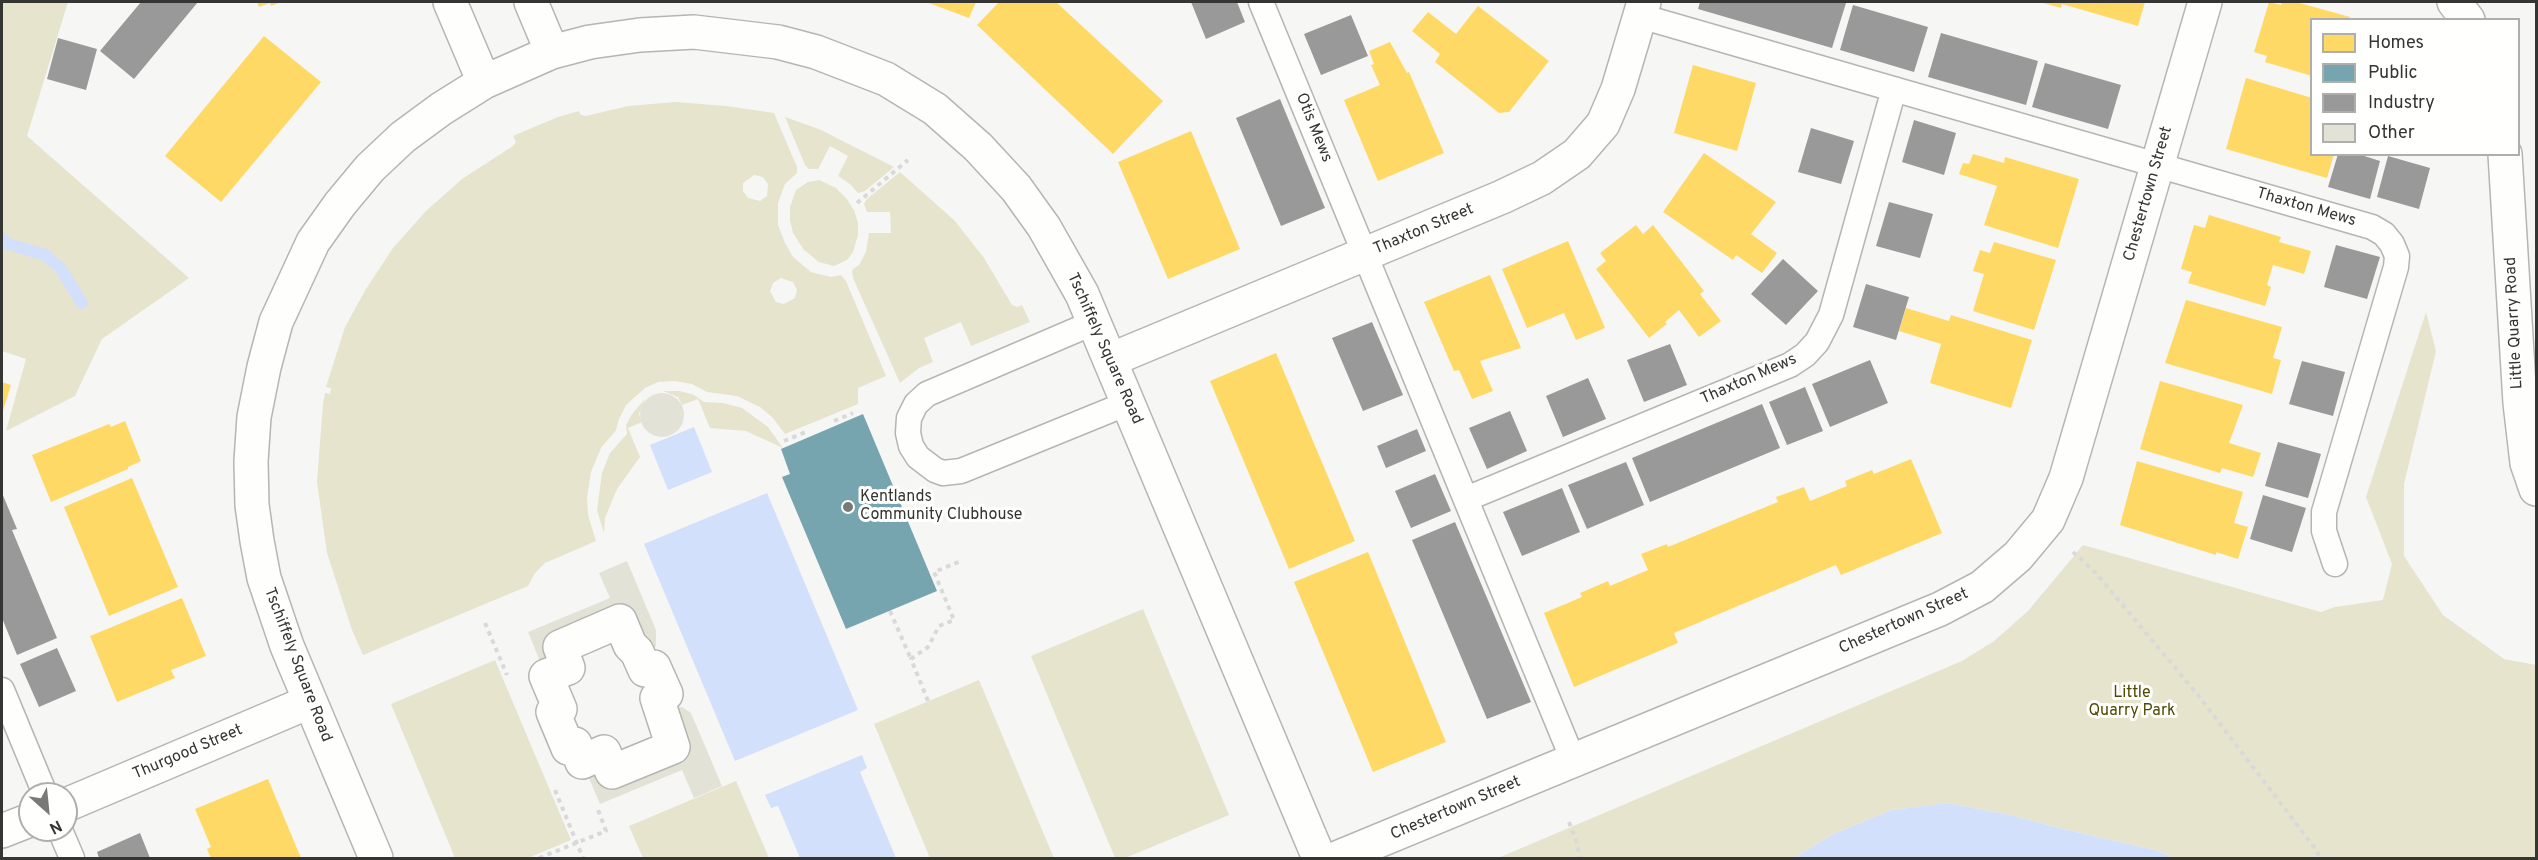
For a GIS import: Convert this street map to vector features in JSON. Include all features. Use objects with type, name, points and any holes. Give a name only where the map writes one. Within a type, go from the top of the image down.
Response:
[{"type":"street","points":[[450,2],[484,82]]},
{"type":"street","points":[[531,2],[552,52]]},
{"type":"street","name":"Chestertown Street","points":[[1338,858],[1940,609],[1982,587],[2018,556],[2048,520],[2067,478],[2205,2]]},
{"type":"street","points":[[2454,2],[2466,18]]},
{"type":"street","name":"Thaxton Street","points":[[1110,360],[1542,178],[1577,154],[1603,124],[1618,89],[1642,9]]},
{"type":"street","name":"Tschiffely Square Road","points":[[376,858],[309,702],[264,578],[252,506],[251,461],[254,417],[276,322],[313,242],[370,168],[403,137],[484,82],[552,52],[591,42],[694,33],[778,42],[816,52],[886,79],[935,109],[978,147],[1016,188],[1044,227],[1068,267],[1095,322],[1319,858]]},
{"type":"street","name":"Little Quarry Road","points":[[2505,156],[2520,403],[2527,463],[2536,489]]},
{"type":"street","points":[[620,621],[630,645],[637,652],[645,670],[654,667],[666,694],[657,698],[673,747],[612,772],[604,752],[582,762],[575,744],[568,748],[553,712],[560,709],[546,676],[568,668],[560,647],[620,621]]},
{"type":"street","name":"Thurgood Street","points":[[78,799],[309,702]]},
{"type":"street","points":[[2,831],[18,825]]},
{"type":"lane","name":"Otis Mews","points":[[1261,2],[1365,254]]},
{"type":"lane","name":"Thaxton Mews","points":[[1642,9],[1894,89],[2372,227],[2384,234],[2392,244],[2397,256],[2396,267],[2324,512],[2324,531],[2335,564]]},
{"type":"lane","name":"Thaxton Mews","points":[[1466,499],[1790,365],[1805,355],[1817,342],[1831,315],[1894,89]]},
{"type":"lane","points":[[1365,254],[1573,760]]},
{"type":"lane","points":[[1095,322],[927,394],[916,404],[909,418],[910,446],[918,457],[935,470],[961,471],[1128,403]]},
{"type":"lane","points":[[2,690],[40,782]]},
{"type":"lane","points":[[65,842],[72,858]]},
{"type":"path","points":[[857,202],[908,160]]},
{"type":"path","points":[[834,420],[853,412]]},
{"type":"path","points":[[784,441],[808,431]]},
{"type":"path","points":[[2073,552],[2095,572],[2198,695],[2321,858]]},
{"type":"path","points":[[910,658],[928,647],[939,626],[954,620],[934,572],[962,561]]},
{"type":"path","points":[[890,610],[928,701]]},
{"type":"path","points":[[1569,822],[1580,858]]},
{"type":"path","points":[[539,858],[577,843]]},
{"type":"green space","points":[[2,2],[68,2],[27,136],[189,278],[102,339],[75,396],[6,431],[26,359],[2,351]]},
{"type":"green space","points":[[676,102],[774,113],[797,167],[797,173],[785,184],[778,203],[778,225],[785,243],[793,257],[811,272],[831,277],[841,275],[846,281],[886,376],[858,388],[858,404],[785,434],[773,418],[760,407],[737,396],[707,392],[692,384],[675,381],[658,382],[645,388],[626,405],[616,430],[601,448],[591,472],[587,497],[588,515],[596,541],[545,563],[535,573],[528,586],[363,655],[352,630],[327,553],[317,482],[323,404],[325,393],[330,394],[331,388],[326,387],[345,327],[393,248],[426,211],[462,179],[513,146],[516,142],[513,136],[558,117],[579,111],[581,115],[586,116],[628,106]],"holes":[[[754,175],[763,177],[768,184],[767,196],[760,201],[748,198],[743,191],[743,183]],[[781,278],[793,282],[797,290],[795,298],[784,304],[776,302],[770,291],[773,283]]]},
{"type":"green space","points":[[785,117],[819,129],[894,167],[865,191],[858,193],[838,176],[848,156],[830,146],[818,169],[809,169],[805,165]]},
{"type":"green space","points":[[900,172],[955,221],[984,258],[1012,305],[1017,307],[1022,305],[1030,322],[971,346],[961,322],[924,338],[933,362],[919,368],[900,383],[853,278],[852,270],[859,265],[866,252],[869,233],[891,233],[890,212],[867,212],[864,204]]},
{"type":"green space","points":[[819,180],[836,188],[846,198],[854,210],[858,223],[858,235],[853,252],[847,260],[834,266],[819,262],[804,250],[793,233],[790,220],[790,207],[796,190],[808,182]]},
{"type":"green space","name":"Little Quarry Park","points":[[2426,312],[2436,351],[2404,484],[2404,556],[2443,615],[2504,659],[2536,665],[2536,858],[2175,858],[2155,850],[2010,815],[1947,803],[1892,810],[1833,834],[1794,858],[1498,858],[1962,661],[1994,641],[2028,611],[2083,545],[2321,612],[2335,607],[2383,600],[2392,564],[2366,497]]},
{"type":"green space","points":[[663,391],[680,391],[694,395],[704,402],[723,403],[742,408],[768,427],[783,448],[746,431],[710,428],[698,399],[682,405],[678,397]]},
{"type":"green space","points":[[645,399],[639,414],[642,422],[628,428],[640,457],[617,489],[605,518],[604,533],[597,510],[602,473],[610,453],[627,434],[626,425],[632,414]]},
{"type":"green space","points":[[1143,609],[1229,815],[1125,858],[1115,858],[1031,656]]},
{"type":"green space","points":[[495,660],[571,840],[528,858],[455,858],[391,704]]},
{"type":"green space","points":[[979,680],[1054,858],[930,858],[874,724]]},
{"type":"green space","points":[[736,781],[769,858],[643,858],[629,826]]},
{"type":"water","points":[[694,427],[712,472],[668,490],[650,445]]},
{"type":"water","points":[[767,493],[858,710],[735,761],[644,544]]},
{"type":"water","points":[[862,755],[867,768],[860,772],[896,858],[800,858],[778,806],[771,808],[765,795]]},
{"type":"water","points":[[1947,803],[2010,815],[2155,850],[2175,858],[1794,858],[1833,834],[1892,810]]},
{"type":"building: Homes","points":[[257,2],[281,2],[259,7]]},
{"type":"building: Homes","points":[[926,2],[976,2],[969,18]]},
{"type":"building: Homes","points":[[999,2],[1056,2],[1163,101],[1113,154],[977,25]]},
{"type":"building: Homes","points":[[2040,2],[2145,2],[2138,26],[2062,4],[2061,8]]},
{"type":"building: Homes","points":[[2269,2],[2281,5],[2282,2],[2296,2],[2350,17],[2310,18],[2310,75],[2265,62],[2267,56],[2254,52]]},
{"type":"building: Homes","points":[[1478,6],[1549,61],[1509,112],[1499,113],[1435,62],[1440,54],[1412,31],[1428,12],[1456,34]]},
{"type":"building: Homes","points":[[264,36],[321,82],[221,202],[165,156]]},
{"type":"building: Homes","points":[[1390,42],[1407,73],[1409,72],[1444,153],[1378,181],[1344,100],[1380,85],[1371,65],[1374,64],[1369,51]]},
{"type":"building: Homes","points":[[1693,65],[1756,83],[1737,151],[1674,133]]},
{"type":"building: Homes","points":[[2246,78],[2310,97],[2310,156],[2333,156],[2327,178],[2226,149]]},
{"type":"building: Homes","points":[[1191,131],[1240,249],[1168,279],[1118,162]]},
{"type":"building: Homes","points":[[1704,153],[1776,202],[1751,234],[1777,253],[1762,273],[1736,255],[1733,260],[1663,212]]},
{"type":"building: Homes","points":[[1973,154],[2004,163],[2005,157],[2079,179],[2058,248],[1984,225],[1997,186],[1959,174],[1963,163],[1969,164]]},
{"type":"building: Homes","points":[[2209,215],[2281,237],[2279,242],[2311,251],[2304,274],[2273,265],[2267,285],[2271,287],[2265,306],[2188,283],[2192,272],[2181,269],[2194,225],[2205,228]]},
{"type":"building: Homes","points":[[1636,225],[1643,234],[1653,225],[1704,291],[1700,294],[1721,321],[1699,337],[1679,310],[1665,322],[1667,324],[1649,338],[1596,269],[1606,261],[1600,253]]},
{"type":"building: Homes","points":[[1568,241],[1605,328],[1576,340],[1564,313],[1527,328],[1502,269]]},
{"type":"building: Homes","points":[[1994,242],[2056,260],[2034,330],[1973,311],[1984,274],[1973,271],[1980,250],[1990,253]]},
{"type":"building: Homes","points":[[1490,275],[1521,348],[1480,361],[1493,391],[1472,399],[1459,370],[1454,371],[1424,302]]},
{"type":"building: Homes","points":[[2186,300],[2282,327],[2273,358],[2281,360],[2272,394],[2165,363]]},
{"type":"building: Homes","points":[[1906,308],[1949,321],[1951,315],[2032,340],[2011,408],[1930,383],[1941,344],[1899,331]]},
{"type":"building: Homes","points":[[1276,353],[1355,541],[1289,569],[1210,381]]},
{"type":"building: Homes","points":[[2160,381],[2243,405],[2229,443],[2261,453],[2253,477],[2222,468],[2220,473],[2140,449]]},
{"type":"building: Homes","points":[[2,382],[11,385],[2,414]]},
{"type":"building: Homes","points":[[125,421],[141,461],[128,469],[51,502],[32,455],[109,424],[111,427]]},
{"type":"building: Homes","points":[[1911,459],[1942,533],[1841,575],[1836,565],[1771,592],[1674,633],[1678,643],[1574,687],[1544,613],[1582,597],[1580,593],[1608,581],[1610,586],[1648,570],[1641,554],[1667,544],[1668,547],[1778,502],[1776,497],[1804,487],[1810,501],[1847,486],[1845,481],[1872,470],[1874,474]]},
{"type":"building: Homes","points":[[2137,461],[2243,492],[2234,523],[2248,527],[2238,559],[2216,552],[2216,555],[2120,525]]},
{"type":"building: Homes","points":[[132,478],[178,587],[109,616],[64,507]]},
{"type":"building: Homes","points":[[1368,552],[1446,742],[1373,772],[1294,582]]},
{"type":"building: Homes","points":[[182,598],[206,656],[171,670],[175,678],[117,702],[90,636]]},
{"type":"building: Homes","points":[[268,779],[301,858],[211,858],[207,849],[211,847],[195,809]]},
{"type":"building: Public","name":"Kentlands Community Clubhouse","points":[[863,414],[937,591],[846,629],[782,477],[790,474],[781,449]]},
{"type":"building: Industry","points":[[141,2],[198,2],[134,79],[100,51]]},
{"type":"building: Industry","points":[[1191,2],[1237,2],[1245,22],[1206,39]]},
{"type":"building: Industry","points":[[1700,2],[1846,3],[1832,48],[1698,9]]},
{"type":"building: Industry","points":[[1853,5],[1928,27],[1914,72],[1840,50]]},
{"type":"building: Industry","points":[[1351,15],[1368,56],[1321,75],[1304,34]]},
{"type":"building: Industry","points":[[1941,33],[2038,61],[2026,105],[1928,77]]},
{"type":"building: Industry","points":[[58,38],[97,49],[86,90],[47,79]]},
{"type":"building: Industry","points":[[2045,63],[2121,85],[2108,129],[2032,107]]},
{"type":"building: Industry","points":[[1280,99],[1325,208],[1281,226],[1236,118]]},
{"type":"building: Industry","points":[[1914,120],[1956,133],[1944,175],[1902,162]]},
{"type":"building: Industry","points":[[1811,128],[1854,141],[1841,184],[1798,172]]},
{"type":"building: Industry","points":[[2337,156],[2364,156],[2380,161],[2370,199],[2328,187]]},
{"type":"building: Industry","points":[[2388,156],[2430,168],[2419,209],[2377,197]]},
{"type":"building: Industry","points":[[1889,202],[1933,214],[1920,258],[1876,246]]},
{"type":"building: Industry","points":[[2336,245],[2380,257],[2367,299],[2324,287]]},
{"type":"building: Industry","points":[[1783,259],[1818,291],[1786,325],[1751,294]]},
{"type":"building: Industry","points":[[1866,284],[1909,297],[1896,340],[1853,327]]},
{"type":"building: Industry","points":[[1372,322],[1403,395],[1363,411],[1332,338]]},
{"type":"building: Industry","points":[[1670,344],[1687,385],[1644,402],[1627,360]]},
{"type":"building: Industry","points":[[1870,360],[1888,403],[1830,427],[1812,384]]},
{"type":"building: Industry","points":[[2302,361],[2345,372],[2333,416],[2289,404]]},
{"type":"building: Industry","points":[[1588,378],[1606,419],[1563,437],[1546,396]]},
{"type":"building: Industry","points":[[1805,387],[1823,431],[1787,445],[1769,402]]},
{"type":"building: Industry","points":[[1762,404],[1780,448],[1650,502],[1632,458]]},
{"type":"building: Industry","points":[[1510,411],[1527,451],[1487,469],[1469,428]]},
{"type":"building: Industry","points":[[1417,429],[1426,451],[1386,468],[1377,446]]},
{"type":"building: Industry","points":[[2278,442],[2321,454],[2308,498],[2265,486]]},
{"type":"building: Industry","points":[[1626,462],[1644,505],[1587,529],[1568,485]]},
{"type":"building: Industry","points":[[1435,474],[1451,511],[1411,528],[1395,491]]},
{"type":"building: Industry","points":[[1562,488],[1580,532],[1522,556],[1503,512]]},
{"type":"building: Industry","points":[[2,493],[17,529],[12,530],[57,638],[17,655],[2,618]]},
{"type":"building: Industry","points":[[2263,495],[2306,508],[2292,552],[2250,539]]},
{"type":"building: Industry","points":[[1455,522],[1531,702],[1487,719],[1412,540]]},
{"type":"building: Industry","points":[[57,648],[76,691],[39,707],[20,664]]},
{"type":"building: Industry","points":[[140,833],[150,858],[99,858],[97,852]]},
{"type":"building: Other","points":[[662,393],[671,394],[678,399],[683,406],[683,424],[678,431],[671,436],[662,437],[653,436],[646,431],[641,424],[640,415],[641,406],[646,399],[653,394]]},
{"type":"building: Other","points":[[627,561],[656,630],[656,646],[653,650],[620,621],[546,676],[528,632],[610,598],[599,573]]},
{"type":"building: Other","points":[[675,707],[682,707],[691,713],[722,786],[694,798],[682,770],[600,804],[582,762],[651,757]]},
{"type":"waterway","points":[[2,238],[5,243],[45,255],[60,268],[82,303]]},
{"type":"place","name":"Kentlands Community Clubhouse","points":[[848,507]]}]
